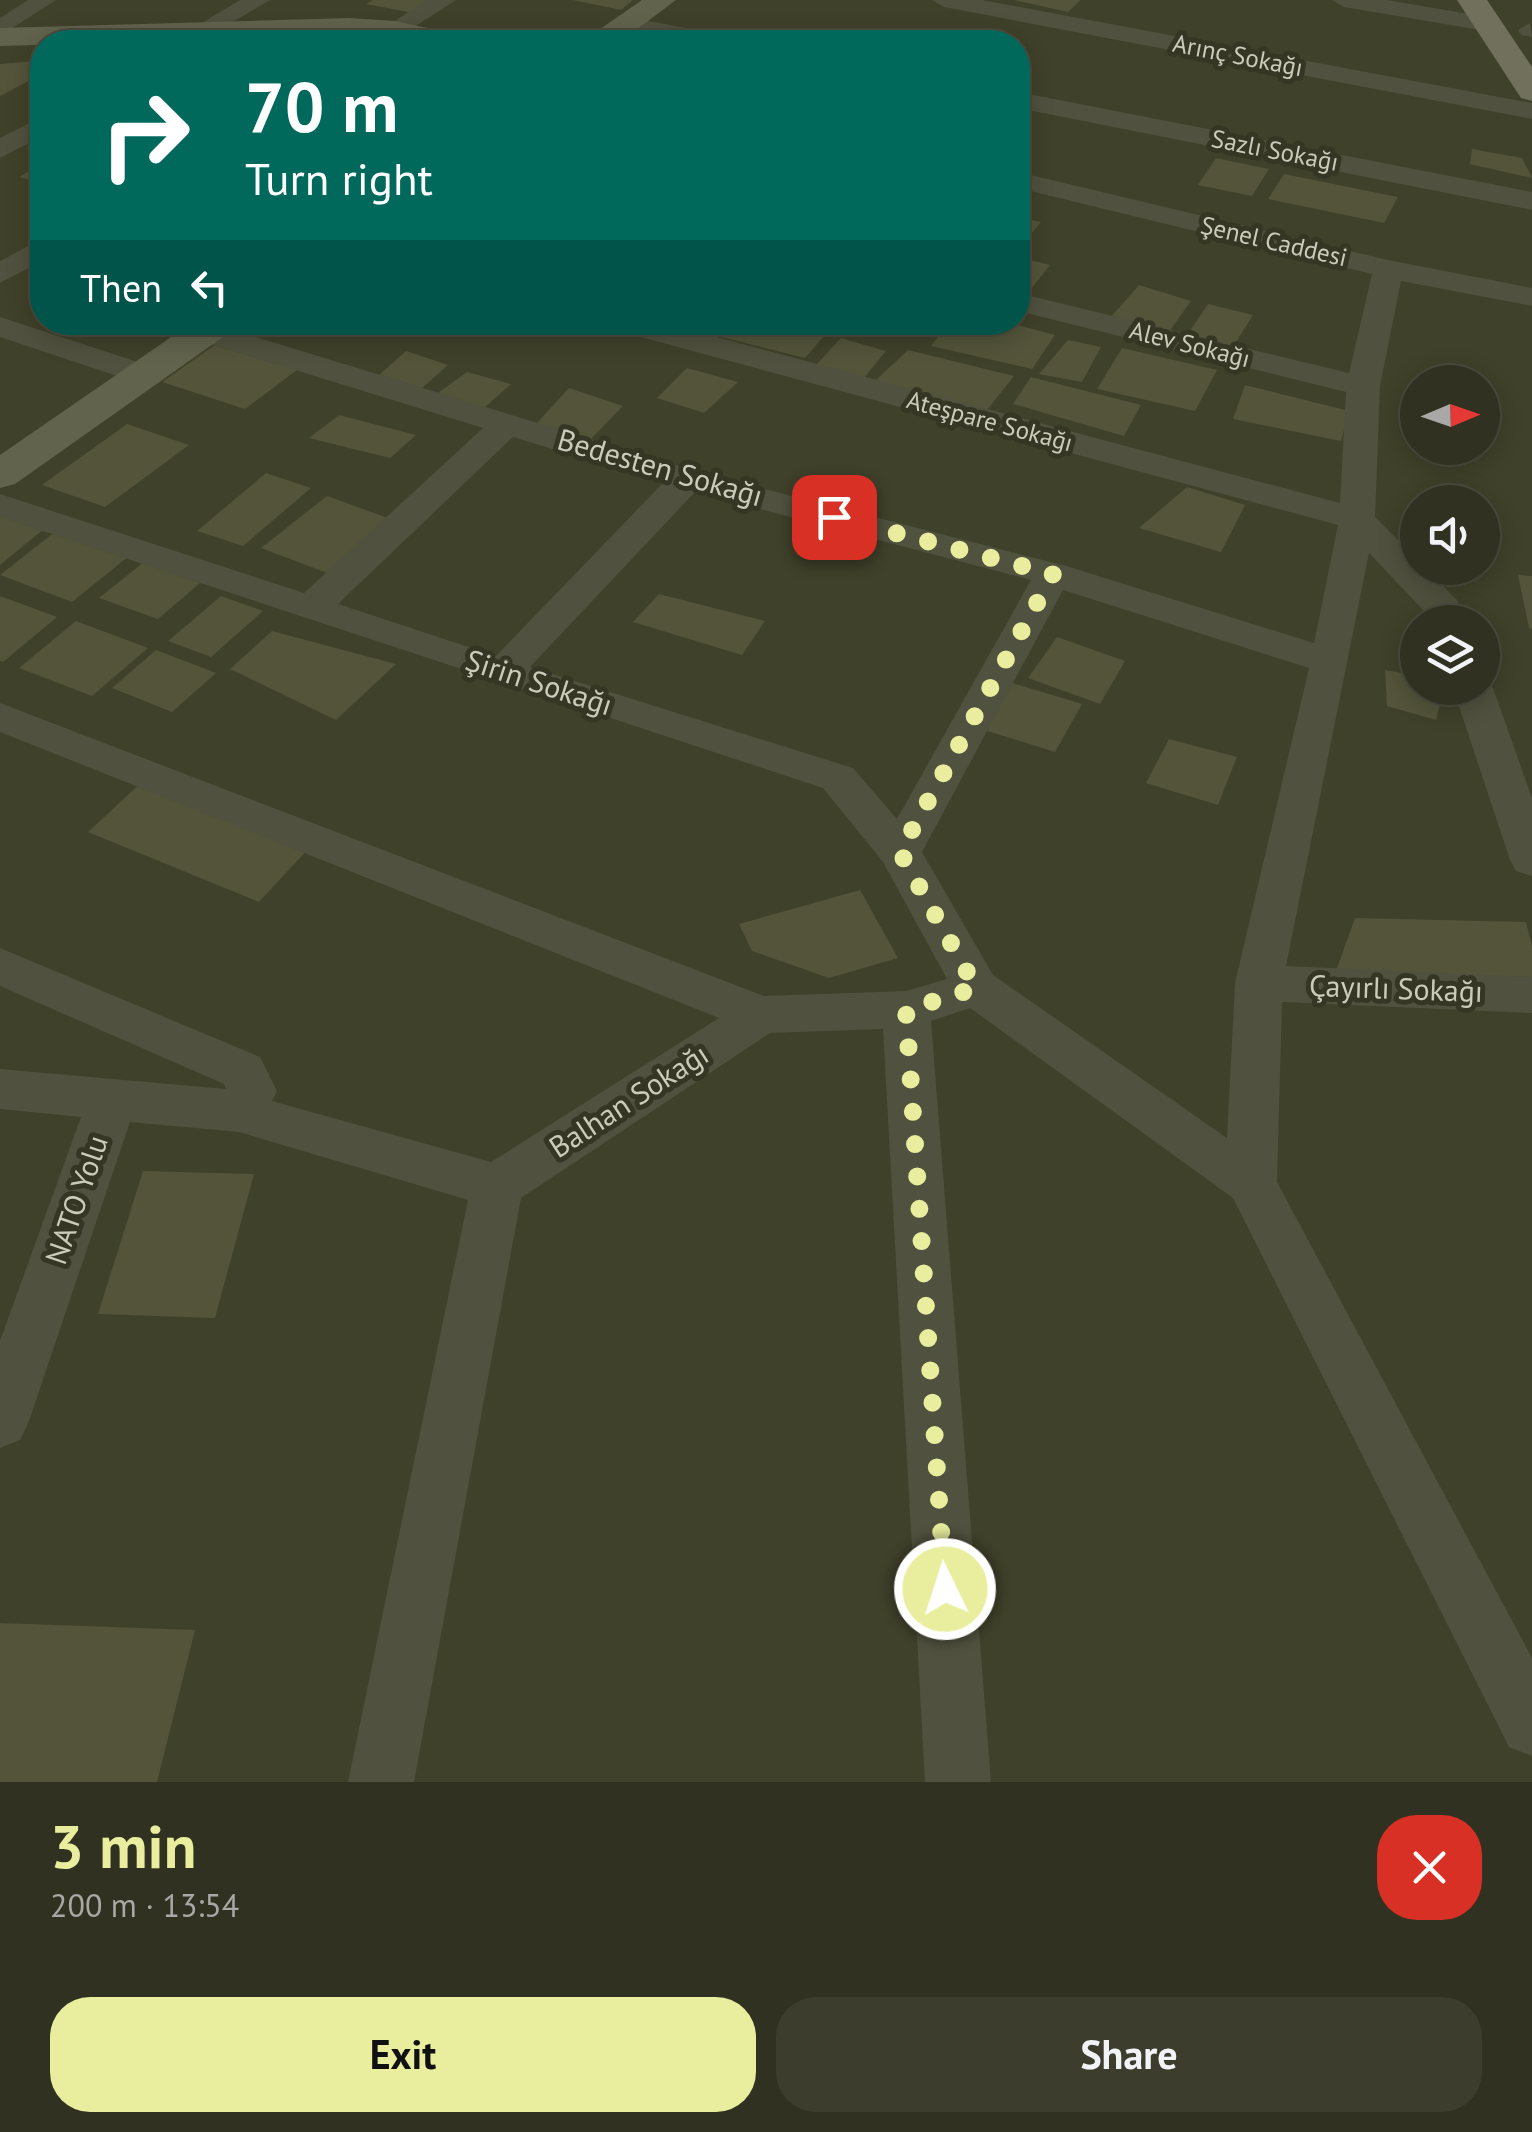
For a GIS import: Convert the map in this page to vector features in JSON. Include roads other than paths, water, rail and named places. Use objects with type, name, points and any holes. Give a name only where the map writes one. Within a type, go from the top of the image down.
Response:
[{"type":"main road","points":[[1512,0],[1531,31]]},
{"type":"main road","points":[[1479,12],[1532,91]]},
{"type":"street","points":[[0,29],[44,0]]},
{"type":"street","points":[[204,30],[258,0]]},
{"type":"street","points":[[394,30],[444,0]]},
{"type":"street","points":[[619,30],[660,0]]},
{"type":"street","name":"Arınç Sokağı","points":[[944,0],[1532,111]]},
{"type":"street","points":[[1344,0],[1479,12]]},
{"type":"street","points":[[628,24],[659,30]]},
{"type":"street","points":[[287,30],[349,26],[363,30]]},
{"type":"street","points":[[0,38],[30,38]]},
{"type":"street","name":"Sazlı Sokağı","points":[[1030,102],[1532,200]]},
{"type":"street","points":[[0,150],[30,132]]},
{"type":"street","name":"Şenel Caddesi","points":[[1030,183],[1388,268],[1532,296]]},
{"type":"street","points":[[0,274],[30,255]]},
{"type":"street","points":[[1252,1184],[1259,983],[1357,519],[1363,386],[1388,268]]},
{"type":"street","name":"Alev Sokağı","points":[[1030,305],[1363,386]]},
{"type":"street","points":[[0,326],[147,376]]},
{"type":"street","points":[[0,476],[203,335]]},
{"type":"street","name":"Bedesten Sokağı","points":[[235,335],[687,479],[1053,574],[1330,661]]},
{"type":"street","name":"Ateşpare Sokağı","points":[[671,335],[1357,519]]},
{"type":"street","points":[[313,606],[509,422]]},
{"type":"street","points":[[503,672],[687,479]]},
{"type":"street","name":"Şirin Sokağı","points":[[0,505],[838,778],[900,852],[976,988]]},
{"type":"street","points":[[1357,519],[1440,605]]},
{"type":"street","points":[[900,852],[1053,574]]},
{"type":"street","points":[[1479,705],[1532,860]]},
{"type":"street","points":[[0,717],[761,1015],[906,1010],[976,988],[1252,1184],[1532,1724]]},
{"type":"street","points":[[0,966],[243,1071],[252,1091],[240,1112]]},
{"type":"street","name":"Çayırlı Sokağı","points":[[1259,983],[1532,995]]},
{"type":"street","points":[[906,1010],[958,1782]]},
{"type":"street","name":"Balhan Sokağı","points":[[497,1186],[761,1015]]},
{"type":"street","points":[[0,1089],[112,1100]]},
{"type":"street","name":"NATO Yolu","points":[[0,1422],[112,1100],[240,1112],[497,1186]]},
{"type":"street","points":[[381,1782],[497,1186]]}]
